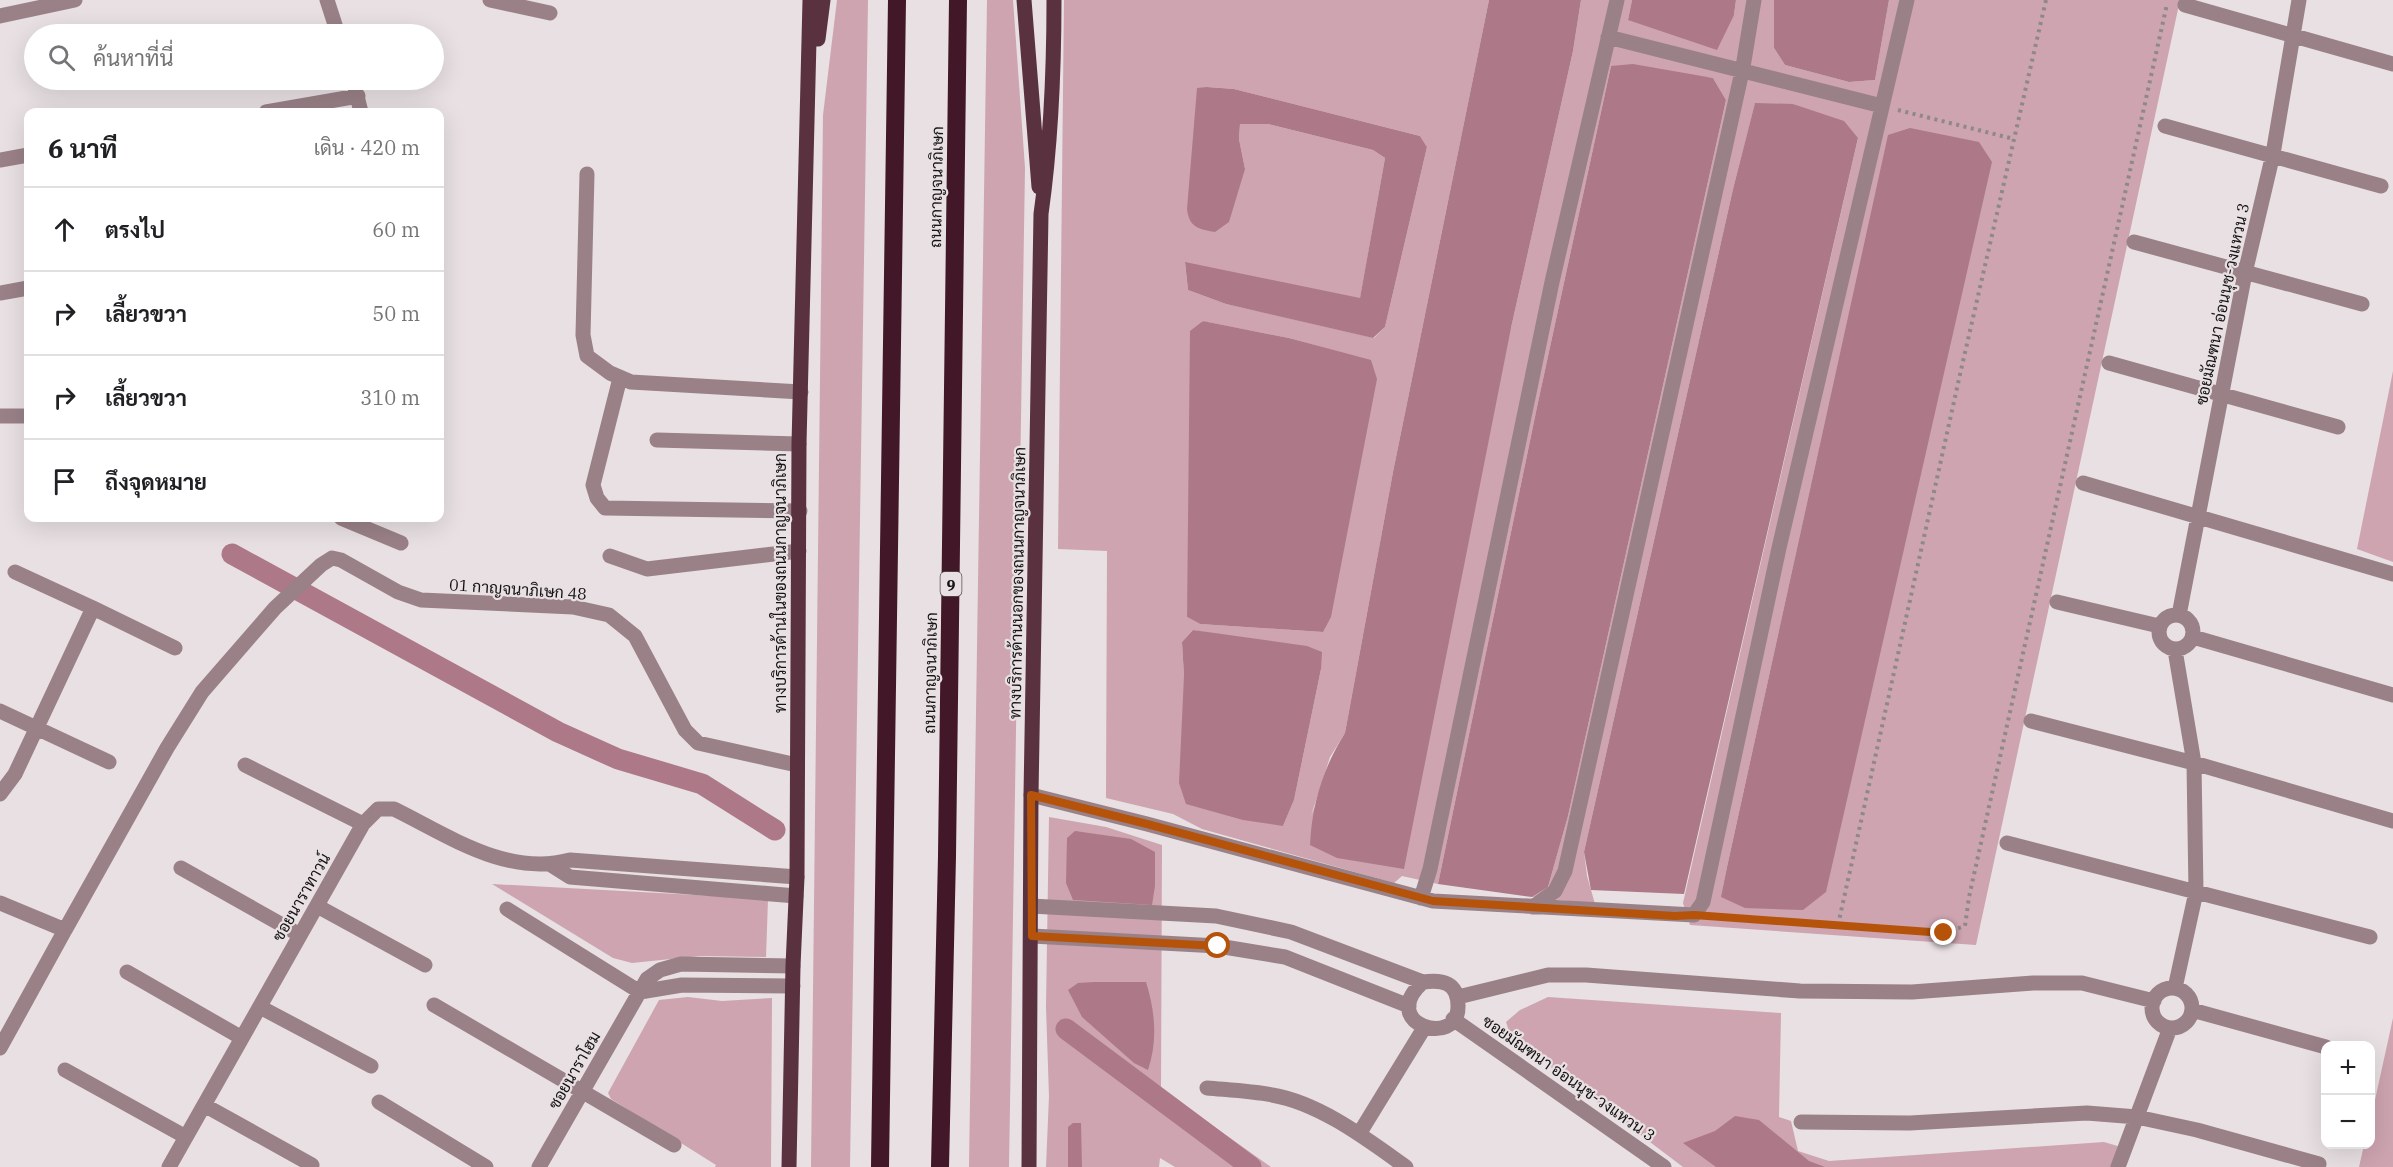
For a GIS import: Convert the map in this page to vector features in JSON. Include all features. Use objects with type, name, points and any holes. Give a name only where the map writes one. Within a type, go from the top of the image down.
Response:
[{"type":"highway","points":[[880,1167],[897,0]]},
{"type":"highway","name":"ถนนกาญจนาภิเษก","points":[[940,1167],[947,856],[958,0]]},
{"type":"main road","name":"ทางบริการด้านในของถนนกาญจนาภิเษก","points":[[789,1167],[797,877],[799,444],[810,0]]},
{"type":"main road","points":[[809,95],[824,0]]},
{"type":"main road","points":[[1024,0],[1041,214]]},
{"type":"main road","name":"ทางบริการด้านนอกของถนนกาญจนาภิเษก","points":[[1029,1167],[1031,795],[1041,214],[1049,160],[1054,66],[1054,0]]},
{"type":"street","points":[[0,16],[75,0]]},
{"type":"street","points":[[327,0],[335,24]]},
{"type":"street","points":[[490,0],[550,13]]},
{"type":"street","points":[[1421,898],[1432,857],[1552,282],[1617,0]]},
{"type":"street","points":[[1533,907],[1555,891],[1565,871],[1742,71],[1754,0]]},
{"type":"street","points":[[1031,795],[1433,901],[1694,915],[1703,902],[1779,548],[1907,0]]},
{"type":"street","name":"ซอยมัณฑนา อ่อนนุช-วงแหวน 3","points":[[2179,615],[2245,273],[2273,154],[2299,0]]},
{"type":"street","points":[[2185,5],[2393,64]]},
{"type":"street","points":[[1608,38],[1882,106]]},
{"type":"street","points":[[356,90],[360,108]]},
{"type":"street","points":[[289,108],[358,96]]},
{"type":"street","points":[[2165,126],[2382,186]]},
{"type":"street","points":[[0,160],[24,156]]},
{"type":"street","points":[[586,174],[583,335],[587,356],[597,365],[631,382],[801,392]]},
{"type":"street","points":[[2134,242],[2362,304]]},
{"type":"street","points":[[0,293],[24,289]]},
{"type":"street","points":[[2109,363],[2338,427]]},
{"type":"street","points":[[620,378],[593,484],[597,498],[605,508],[800,512]]},
{"type":"street","points":[[0,416],[24,416]]},
{"type":"street","points":[[657,440],[799,444]]},
{"type":"street","points":[[2083,483],[2393,574]]},
{"type":"street","points":[[350,522],[400,543]]},
{"type":"street","points":[[610,556],[647,569],[799,550]]},
{"type":"street","name":"01 กาญจนาภิเษก 48","points":[[64,930],[167,748],[202,692],[275,608],[321,565],[332,558],[341,560],[398,592],[421,600],[573,607],[609,615],[635,636],[686,730],[698,743],[797,765]]},
{"type":"street","points":[[15,572],[175,648]]},
{"type":"street","points":[[2057,602],[2159,626]]},
{"type":"street","points":[[0,794],[15,774],[93,608]]},
{"type":"street","points":[[2179,615],[2188,621],[2193,637],[2186,646],[2175,650],[2161,642],[2158,636],[2159,626],[2168,617],[2179,615]]},
{"type":"street","points":[[2193,637],[2393,695]]},
{"type":"street","points":[[2175,650],[2194,763],[2196,892],[2175,988]]},
{"type":"street","points":[[0,711],[109,762]]},
{"type":"street","points":[[2031,721],[2194,763],[2393,821]]},
{"type":"street","points":[[245,765],[363,824]]},
{"type":"street","name":"ซอยนาราทาวน์","points":[[169,1167],[363,824],[378,809],[394,809],[492,857],[525,865],[551,865],[570,860],[797,877]]},
{"type":"street","points":[[2007,843],[2370,937]]},
{"type":"street","name":"ซอยนาราทาวน์","points":[[551,865],[570,877],[796,896]]},
{"type":"street","points":[[181,868],[300,935]]},
{"type":"street","points":[[0,903],[64,930],[1,1044]]},
{"type":"street","points":[[317,906],[425,965]]},
{"type":"street","points":[[1031,906],[1216,916],[1291,932],[1423,982],[1437,980],[1450,985],[1458,997],[1458,1011],[1451,1023],[1438,1029],[1424,1028],[1413,1019],[1408,1006],[1412,992],[1423,982]]},
{"type":"street","points":[[507,909],[640,992],[682,985],[793,986]]},
{"type":"street","points":[[1032,936],[1218,946],[1286,957],[1408,1006]]},
{"type":"street","name":"ซอยนาราโฮม","points":[[539,1167],[647,979],[660,970],[681,964],[793,966]]},
{"type":"street","points":[[127,972],[242,1038]]},
{"type":"street","points":[[1458,997],[1548,975],[1586,975],[1800,991],[1912,992],[2033,983],[2082,983],[2154,1001]]},
{"type":"street","points":[[2175,988],[2188,996],[2192,1010],[2183,1025],[2164,1027],[2155,1019],[2154,1001],[2165,990],[2175,988]]},
{"type":"street","points":[[434,1005],[674,1146]]},
{"type":"street","points":[[260,1007],[371,1066]]},
{"type":"street","points":[[2192,1010],[2321,1046]]},
{"type":"street","name":"ซอยมัณฑนา อ่อนนุช-วงแหวน 3","points":[[1454,1019],[1664,1167]]},
{"type":"street","points":[[1359,1134],[1424,1028]]},
{"type":"street","points":[[2118,1167],[2170,1028]]},
{"type":"street","points":[[65,1070],[186,1137]]},
{"type":"street","points":[[1207,1088],[1273,1095],[1298,1102],[1359,1134],[1406,1167]]},
{"type":"street","points":[[379,1102],[486,1167]]},
{"type":"street","points":[[204,1105],[312,1165]]},
{"type":"street","points":[[1801,1122],[1910,1123],[2087,1113],[2137,1117],[2198,1130],[2319,1164]]},
{"type":"path","points":[[1838,925],[2046,0]]},
{"type":"path","points":[[1694,915],[1944,933],[1965,926],[1969,897],[2168,0]]},
{"type":"path","points":[[1882,106],[2014,139]]},
{"type":"shaded area","points":[[837,0],[868,0],[850,1167],[811,1167],[823,115]]},
{"type":"shaded area","points":[[987,0],[1013,0],[1025,168],[1009,1167],[969,1167]]},
{"type":"shaded area","points":[[1064,0],[1489,0],[1393,472],[1345,733],[1330,757],[1311,816],[1511,328],[1573,51],[1581,0],[1632,0],[1628,20],[1734,15],[1736,0],[1774,0],[1774,48],[1785,65],[1849,82],[1875,80],[1889,0],[2180,0],[1976,945],[1690,925],[1683,903],[1858,138],[1793,104],[1755,104],[1733,189],[1584,852],[1587,876],[1595,904],[1532,897],[1548,887],[1568,816],[1726,100],[1713,78],[1611,66],[1537,407],[1438,884],[1402,876],[1394,883],[1202,829],[1173,814],[1106,798],[1107,551],[1058,549]],"holes":[[[1207,87],[1234,89],[1420,136],[1427,147],[1385,327],[1374,338],[1226,304],[1188,290],[1185,263],[1360,299],[1385,158],[1373,150],[1268,124],[1240,124],[1239,139],[1245,169]],[[1888,136],[1721,897],[1727,867]],[[1202,321],[1289,338],[1371,361],[1323,632],[1200,624],[1187,617]],[[1193,630],[1214,634],[1321,669],[1294,800],[1283,826],[1184,676],[1182,642]]]},
{"type":"shaded area","points":[[1489,0],[1581,0],[1573,51],[1511,328],[1404,869],[1337,858],[1310,845],[1311,830],[1320,787],[1345,733],[1393,472]]},
{"type":"shaded area","points":[[1632,0],[1736,0],[1734,15],[1717,50],[1628,20]]},
{"type":"shaded area","points":[[1774,0],[1889,0],[1875,80],[1849,82],[1785,65],[1774,48]]},
{"type":"shaded area","points":[[1633,64],[1713,78],[1726,100],[1568,816],[1548,887],[1532,897],[1438,884],[1537,407],[1611,66]]},
{"type":"shaded area","points":[[1197,88],[1234,89],[1420,136],[1427,147],[1385,327],[1373,338],[1226,304],[1188,290],[1185,262],[1360,298],[1385,158],[1373,150],[1268,124],[1240,124],[1239,139],[1245,169],[1229,222],[1215,232],[1199,228],[1190,220],[1187,209]]},
{"type":"shaded area","points":[[1755,103],[1793,104],[1844,121],[1858,138],[1684,894],[1591,890],[1584,852],[1733,189]]},
{"type":"shaded area","points":[[1910,128],[1979,142],[1992,162],[1826,892],[1803,910],[1745,908],[1721,897],[1727,867],[1888,135]]},
{"type":"shaded area","points":[[1203,321],[1289,338],[1371,360],[1377,379],[1331,617],[1323,632],[1200,624],[1187,617],[1190,331]]},
{"type":"shaded area","points":[[2393,371],[2393,562],[2357,549]]},
{"type":"shaded area","points":[[1193,630],[1307,646],[1322,652],[1321,669],[1294,800],[1283,826],[1243,820],[1186,804],[1179,783],[1184,676],[1182,642]]},
{"type":"shaded area","points":[[1049,817],[1106,827],[1162,845],[1161,1089],[1271,1167],[1175,1167],[1160,1158],[1159,1167],[1046,1167],[1049,1096],[1046,1007]]},
{"type":"shaded area","points":[[1075,831],[1131,839],[1155,852],[1155,886],[1152,905],[1073,900],[1066,883],[1067,838]]},
{"type":"shaded area","points":[[492,884],[768,899],[766,957],[700,956],[632,963],[613,958]]},
{"type":"shaded area","points":[[1146,982],[1152,1004],[1154,1026],[1153,1048],[1148,1070],[1134,1063],[1082,1017],[1068,990],[1078,983]]},
{"type":"shaded area","points":[[688,997],[722,1001],[772,998],[771,1167],[715,1167],[716,1165],[611,1099],[608,1093],[659,1000]]},
{"type":"shaded area","points":[[1548,997],[1781,1013],[1779,1117],[1791,1121],[1798,1151],[1829,1161],[2104,1142],[2131,1150],[2122,1167],[1683,1167],[1511,1037],[1506,1022],[1520,1010]]},
{"type":"shaded area","points":[[2393,1018],[2393,1167],[2359,1167],[2363,1149],[2375,1149],[2375,1100]]},
{"type":"shaded area","points":[[1735,1116],[1759,1120],[1809,1161],[1825,1167],[1716,1167],[1683,1143],[1715,1131]]},
{"type":"shaded area","points":[[1073,1123],[1081,1123],[1082,1167],[1068,1167],[1068,1127]]},
{"type":"waterway","points":[[232,554],[558,732],[618,759],[702,784],[775,830]]},
{"type":"waterway","points":[[1066,1029],[1251,1167]]},
{"type":"route","points":[[1218,946],[1032,936],[1031,795],[1433,901],[1675,916],[1694,915],[1944,933]]}]
